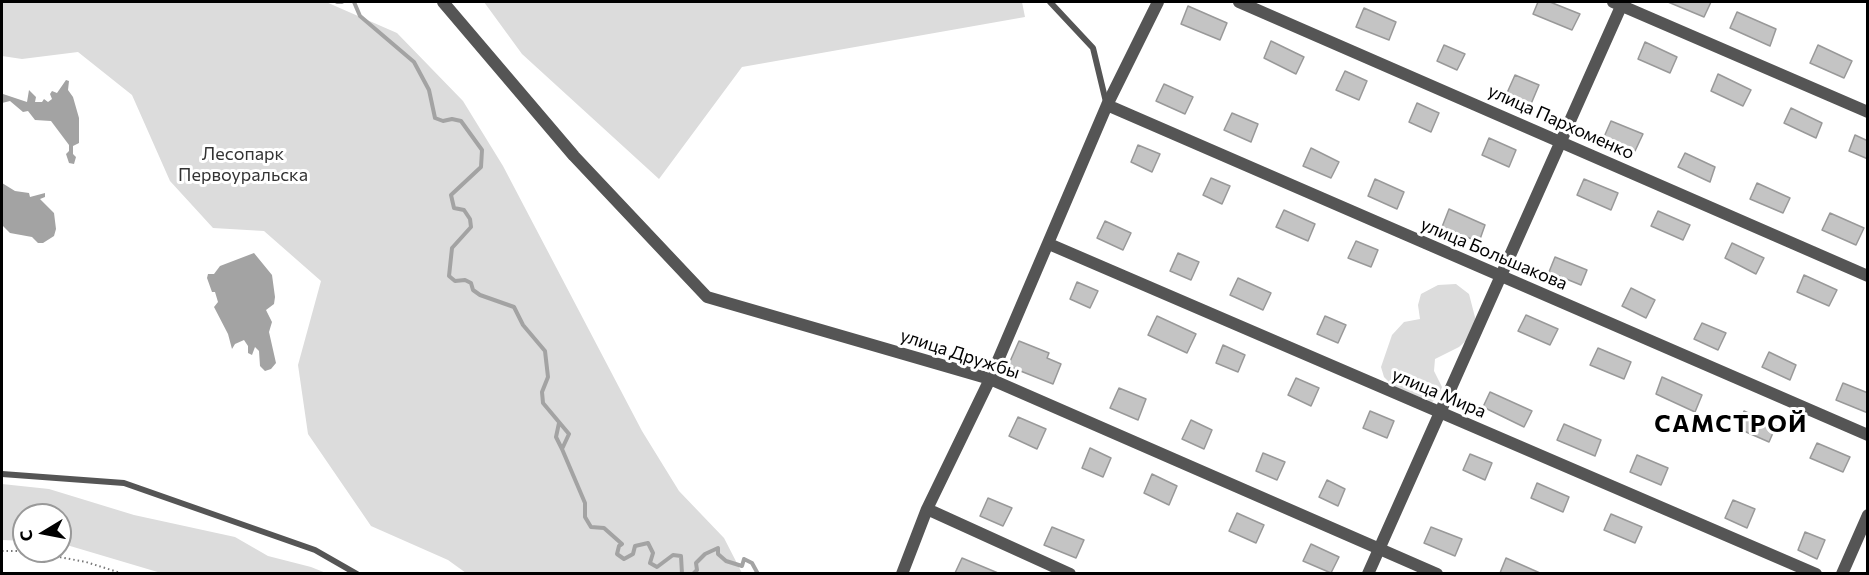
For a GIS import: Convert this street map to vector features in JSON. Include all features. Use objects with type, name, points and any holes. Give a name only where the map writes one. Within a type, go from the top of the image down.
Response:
[{"type":"street","name":"улица Дружбы","points":[[443,2],[574,156],[707,297],[990,379],[1437,573]]},
{"type":"street","points":[[902,573],[927,509],[990,379],[1107,105],[1158,2]]},
{"type":"street","name":"улица Пархоменко","points":[[1239,2],[1868,276]]},
{"type":"street","points":[[1368,573],[1442,413],[1619,3],[1868,112]]},
{"type":"street","name":"улица Большакова","points":[[1107,105],[1868,435]]},
{"type":"street","name":"улица Мира","points":[[1049,244],[1815,573]]},
{"type":"street","points":[[927,509],[1070,573]]},
{"type":"street","points":[[1842,573],[1868,515]]},
{"type":"lane","points":[[1050,2],[1093,48],[1107,105]]},
{"type":"lane","points":[[2,474],[124,483],[315,550],[357,573]]},
{"type":"path","points":[[2,551],[27,551],[86,562],[124,573]]},
{"type":"green space","name":"Лесопарк Первоуральска","points":[[2,2],[326,2],[397,33],[463,101],[503,166],[642,431],[679,491],[724,538],[742,573],[466,573],[448,560],[371,526],[308,434],[298,365],[321,281],[264,231],[213,228],[170,181],[132,95],[78,52],[22,59],[2,56]]},
{"type":"green space","points":[[484,2],[1022,2],[1025,17],[742,67],[659,179],[522,54]]},
{"type":"green space","points":[[1456,284],[1469,294],[1476,321],[1468,339],[1459,347],[1435,359],[1434,371],[1442,387],[1438,398],[1432,402],[1393,386],[1384,377],[1381,367],[1392,335],[1404,322],[1420,319],[1418,305],[1421,294],[1438,285]]},
{"type":"green space","points":[[2,484],[49,489],[134,515],[235,537],[268,556],[326,573],[161,573],[72,547],[72,503],[12,503],[12,540],[2,540]]},
{"type":"shaded area","points":[[66,80],[69,81],[68,90],[73,97],[79,118],[79,143],[73,146],[73,154],[76,157],[74,164],[69,163],[66,154],[69,151],[69,145],[51,121],[35,120],[28,111],[23,112],[10,101],[2,103],[3,94],[27,102],[29,90],[36,97],[35,102],[42,102],[44,99],[48,102],[52,99],[50,94],[52,91],[57,93]]},
{"type":"shaded area","points":[[2,183],[15,191],[29,193],[30,197],[45,193],[45,197],[40,199],[54,213],[56,229],[54,236],[43,243],[38,243],[32,237],[10,233],[3,226]]},
{"type":"shaded area","points":[[254,253],[272,275],[275,297],[274,304],[266,310],[272,322],[269,332],[276,363],[271,369],[265,371],[260,366],[259,351],[255,347],[252,355],[248,353],[248,346],[244,340],[235,344],[232,349],[228,334],[214,307],[218,302],[207,278],[208,274],[214,274],[220,266]]},
{"type":"building","points":[[1538,2],[1550,2],[1580,14],[1572,30],[1533,14]]},
{"type":"building","points":[[1668,2],[1711,2],[1704,17]]},
{"type":"building","points":[[1188,6],[1227,23],[1220,40],[1181,24]]},
{"type":"building","points":[[1364,8],[1396,22],[1389,40],[1356,27]]},
{"type":"building","points":[[1737,12],[1776,29],[1770,46],[1730,28]]},
{"type":"building","points":[[1271,41],[1304,57],[1296,74],[1264,58]]},
{"type":"building","points":[[1645,42],[1677,57],[1670,73],[1638,59]]},
{"type":"building","points":[[1444,45],[1465,54],[1457,70],[1437,61]]},
{"type":"building","points":[[1818,45],[1852,61],[1844,78],[1810,63]]},
{"type":"building","points":[[1345,71],[1367,81],[1359,100],[1336,90]]},
{"type":"building","points":[[1718,74],[1751,90],[1743,106],[1711,91]]},
{"type":"building","points":[[1515,75],[1539,85],[1531,104],[1507,93]]},
{"type":"building","points":[[1164,84],[1193,97],[1185,114],[1156,101]]},
{"type":"building","points":[[1417,103],[1439,113],[1431,132],[1409,122]]},
{"type":"building","points":[[1791,108],[1822,123],[1816,138],[1784,123]]},
{"type":"building","points":[[1232,113],[1258,124],[1251,142],[1224,130]]},
{"type":"building","points":[[1611,121],[1643,134],[1635,151],[1604,137]]},
{"type":"building","points":[[1855,135],[1868,141],[1868,159],[1849,151]]},
{"type":"building","points":[[1489,138],[1516,150],[1509,167],[1482,155]]},
{"type":"building","points":[[1138,145],[1160,154],[1152,172],[1131,162]]},
{"type":"building","points":[[1311,148],[1339,162],[1331,178],[1303,166]]},
{"type":"building","points":[[1685,153],[1715,167],[1710,182],[1678,167]]},
{"type":"building","points":[[1211,178],[1230,186],[1222,204],[1203,195]]},
{"type":"building","points":[[1375,179],[1404,192],[1397,209],[1368,196]]},
{"type":"building","points":[[1584,179],[1618,193],[1611,210],[1577,195]]},
{"type":"building","points":[[1757,183],[1790,198],[1783,213],[1750,199]]},
{"type":"building","points":[[1449,209],[1485,225],[1479,242],[1442,227]]},
{"type":"building","points":[[1284,210],[1315,224],[1308,241],[1276,227]]},
{"type":"building","points":[[1658,211],[1690,225],[1683,240],[1651,226]]},
{"type":"building","points":[[1830,213],[1864,228],[1856,245],[1822,230]]},
{"type":"building","points":[[1105,221],[1131,233],[1123,250],[1097,238]]},
{"type":"building","points":[[1356,241],[1378,250],[1371,267],[1348,258]]},
{"type":"building","points":[[1732,243],[1764,258],[1756,274],[1725,258]]},
{"type":"building","points":[[1178,253],[1199,262],[1191,280],[1170,271]]},
{"type":"building","points":[[1555,257],[1587,270],[1581,285],[1549,272]]},
{"type":"building","points":[[1804,275],[1837,290],[1829,306],[1797,292]]},
{"type":"building","points":[[1238,278],[1271,293],[1263,310],[1230,295]]},
{"type":"building","points":[[1077,282],[1098,291],[1090,308],[1070,299]]},
{"type":"building","points":[[1631,288],[1655,300],[1646,318],[1622,306]]},
{"type":"building","points":[[1526,315],[1558,329],[1550,345],[1518,331]]},
{"type":"building","points":[[1157,316],[1196,334],[1187,353],[1148,335]]},
{"type":"building","points":[[1325,316],[1346,325],[1338,343],[1317,334]]},
{"type":"building","points":[[1702,323],[1726,333],[1718,350],[1694,339]]},
{"type":"building","points":[[1019,341],[1049,353],[1047,358],[1061,364],[1053,384],[1008,366]]},
{"type":"building","points":[[1223,345],[1245,355],[1238,372],[1216,363]]},
{"type":"building","points":[[1598,348],[1631,362],[1624,379],[1590,365]]},
{"type":"building","points":[[1769,352],[1796,365],[1790,380],[1762,367]]},
{"type":"building","points":[[1662,377],[1702,395],[1695,412],[1656,394]]},
{"type":"building","points":[[1296,378],[1319,388],[1311,406],[1288,395]]},
{"type":"building","points":[[1843,383],[1868,393],[1868,413],[1836,400]]},
{"type":"building","points":[[1119,388],[1146,399],[1138,420],[1110,408]]},
{"type":"building","points":[[1490,392],[1532,411],[1524,427],[1483,407]]},
{"type":"building","points":[[1370,411],[1394,421],[1387,438],[1363,428]]},
{"type":"building","points":[[1744,411],[1776,426],[1769,442],[1737,428]]},
{"type":"building","points":[[1018,417],[1046,429],[1037,449],[1009,436]]},
{"type":"building","points":[[1191,420],[1212,430],[1204,449],[1182,439]]},
{"type":"building","points":[[1564,424],[1601,440],[1595,456],[1557,440]]},
{"type":"building","points":[[1817,443],[1850,457],[1843,472],[1810,458]]},
{"type":"building","points":[[1090,448],[1111,458],[1103,477],[1082,468]]},
{"type":"building","points":[[1263,453],[1285,462],[1277,480],[1256,471]]},
{"type":"building","points":[[1470,454],[1492,463],[1485,480],[1463,470]]},
{"type":"building","points":[[1637,455],[1668,468],[1661,485],[1630,472]]},
{"type":"building","points":[[1152,474],[1177,486],[1169,505],[1144,493]]},
{"type":"building","points":[[1327,480],[1345,489],[1338,506],[1319,497]]},
{"type":"building","points":[[1537,483],[1569,497],[1563,512],[1531,498]]},
{"type":"building","points":[[988,498],[1012,508],[1003,526],[980,516]]},
{"type":"building","points":[[1733,500],[1755,509],[1747,528],[1725,518]]},
{"type":"building","points":[[1237,513],[1264,525],[1256,543],[1229,531]]},
{"type":"building","points":[[1611,514],[1642,527],[1635,543],[1604,530]]},
{"type":"building","points":[[1052,527],[1084,540],[1076,558],[1044,545]]},
{"type":"building","points":[[1431,527],[1462,539],[1455,556],[1424,543]]},
{"type":"building","points":[[1805,532],[1825,540],[1817,559],[1798,550]]},
{"type":"building","points":[[1311,544],[1339,557],[1331,573],[1303,561]]},
{"type":"building","points":[[962,558],[998,573],[955,573]]},
{"type":"building","points":[[1506,558],[1540,573],[1500,573]]},
{"type":"waterway","points":[[337,2],[342,2]]},
{"type":"waterway","points":[[354,2],[360,16],[414,62],[429,90],[435,118],[443,121],[452,119],[461,121],[482,150],[481,167],[451,195],[454,208],[464,210],[470,219],[471,227],[452,248],[449,276],[455,281],[465,280],[471,283],[473,290],[480,295],[514,307],[523,325],[545,351],[548,377],[542,392],[543,403],[569,434],[562,449],[585,503],[585,517],[591,527],[604,528],[622,544],[617,554],[624,559],[633,554],[635,546],[648,543],[653,553],[650,563],[657,567],[673,555],[681,556],[682,574]]},
{"type":"waterway","points":[[559,423],[556,437],[562,449]]},
{"type":"waterway","points":[[693,574],[697,570],[696,563],[705,554],[718,548],[718,554],[726,561],[742,566],[744,559],[752,563],[758,574]]},
{"type":"district","name":"САМСТРОЙ","points":[[1731,424]]}]
